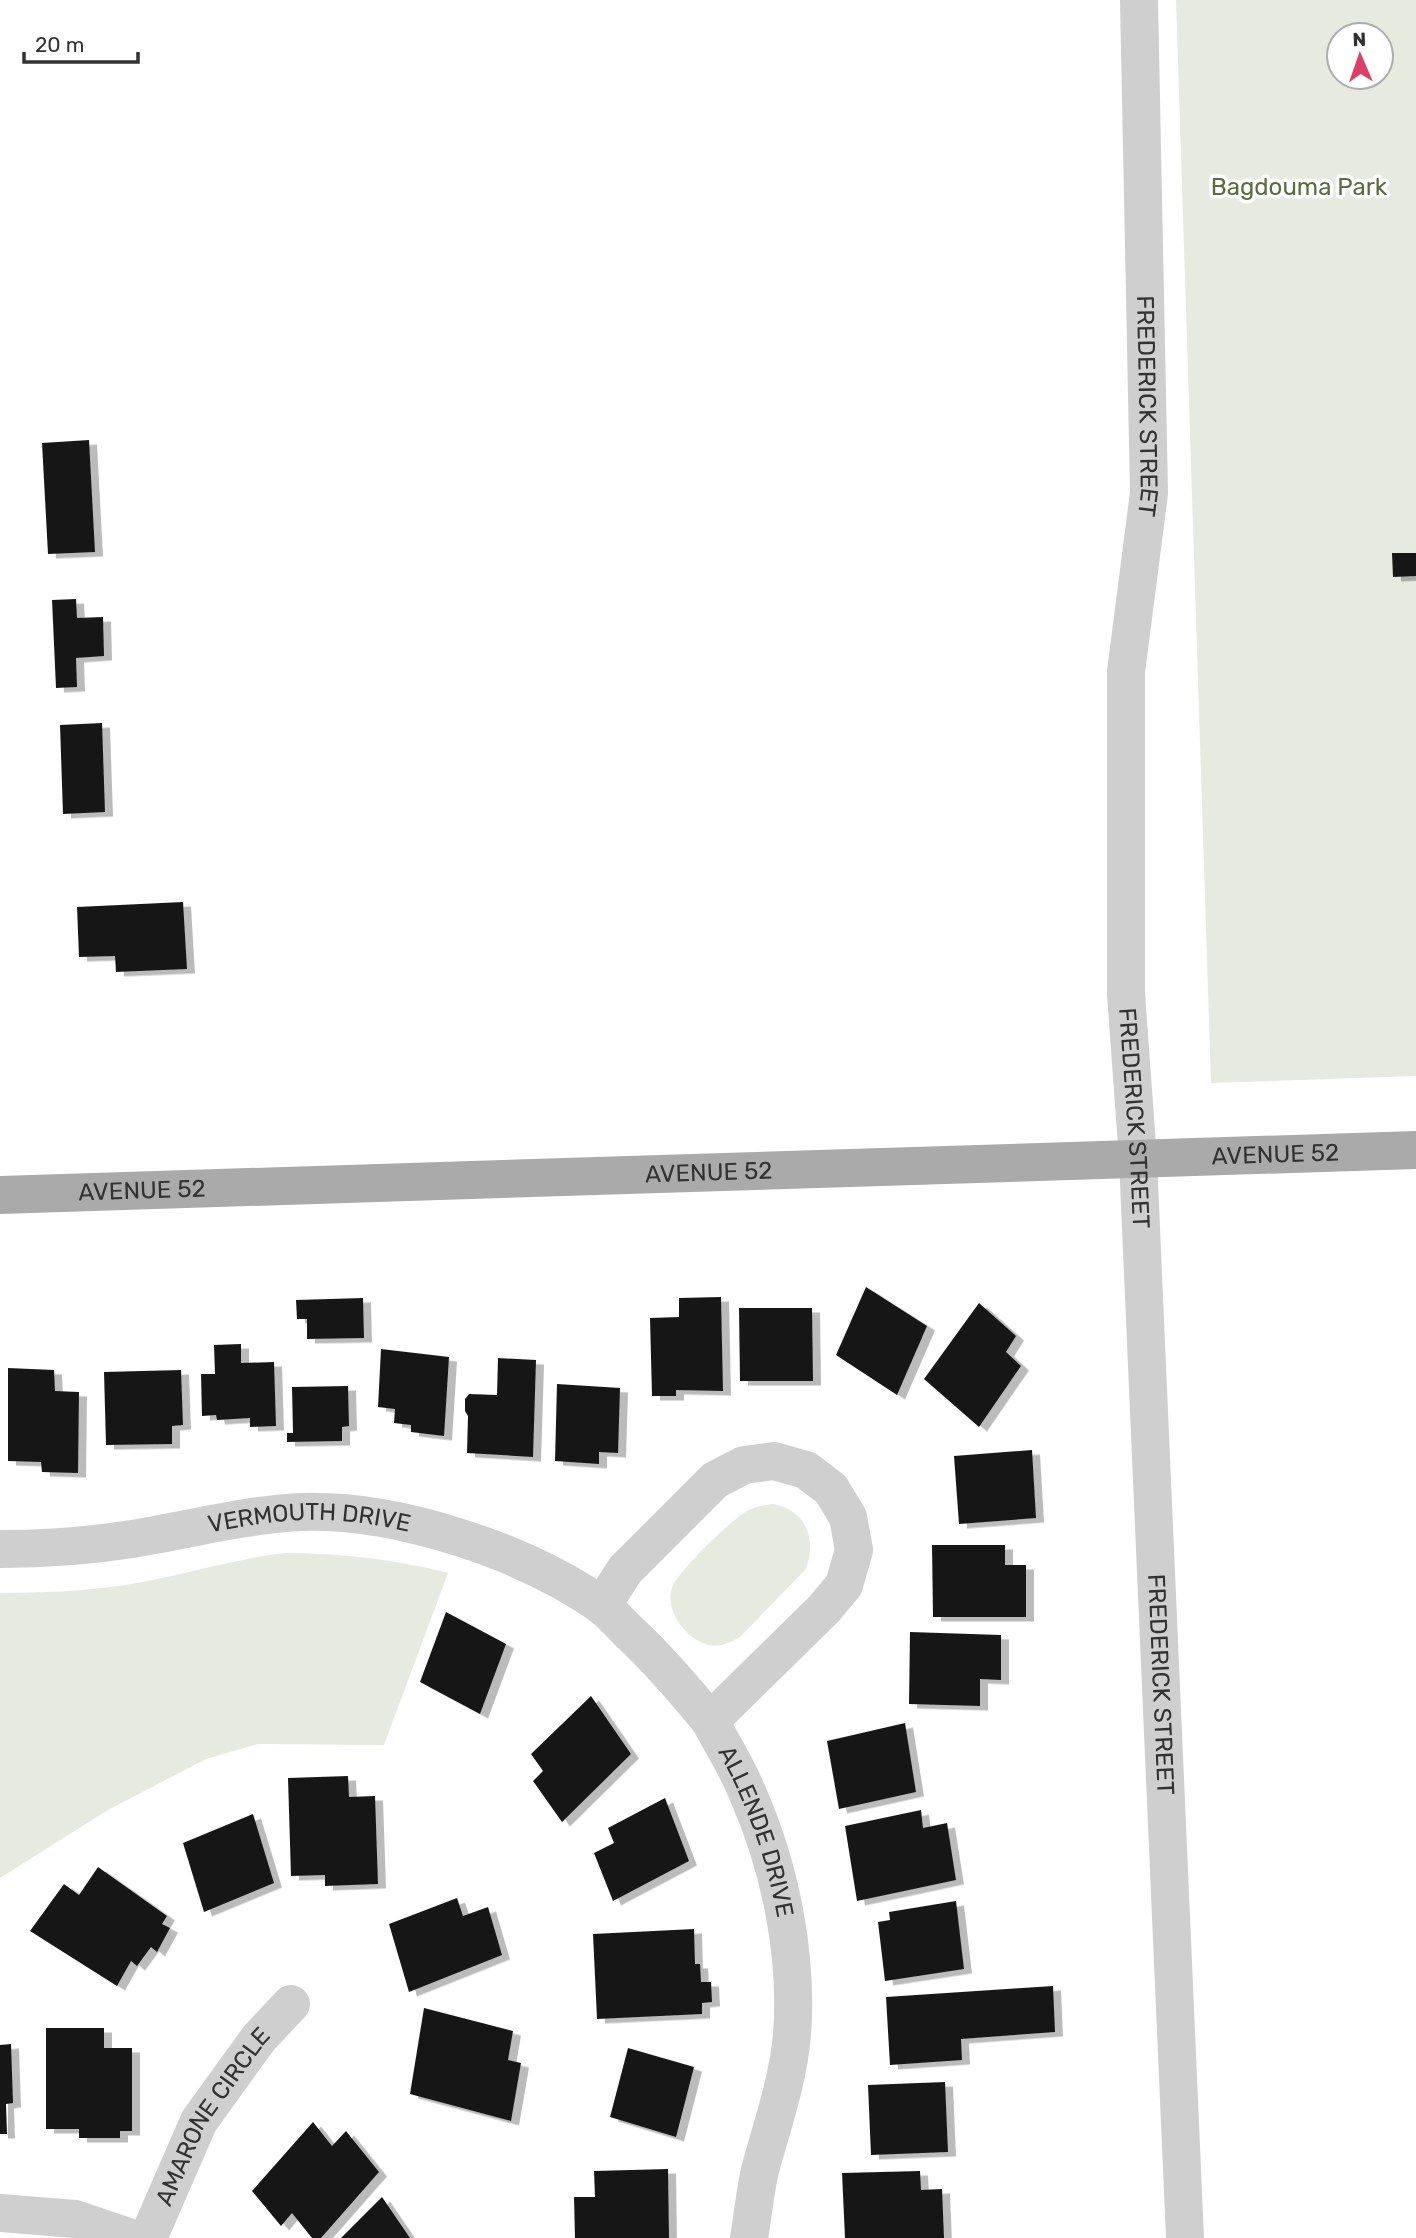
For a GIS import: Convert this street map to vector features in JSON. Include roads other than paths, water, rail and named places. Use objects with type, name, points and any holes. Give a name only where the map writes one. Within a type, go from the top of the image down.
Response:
[{"type":"main road","name":"AVENUE 52","points":[[0,1195],[1416,1150]]},
{"type":"street","name":"FREDERICK STREET","points":[[1139,0],[1149,493],[1126,672],[1126,995],[1138,1159],[1185,2238]]},
{"type":"street","name":"ALLENDE DRIVE","points":[[602,1606],[625,1570],[715,1480],[744,1465],[774,1461],[806,1470],[831,1489],[848,1517],[854,1550],[844,1585],[824,1609],[710,1721],[747,1791],[766,1842],[781,1900],[792,1968],[792,2036],[779,2106],[760,2172],[749,2238]]},
{"type":"street","name":"VERMOUTH DRIVE","points":[[0,1549],[50,1549],[132,1539],[216,1523],[301,1512],[387,1517],[471,1541],[552,1576],[602,1606],[659,1660],[710,1721]]},
{"type":"street","name":"AMARONE CIRCLE","points":[[148,2238],[199,2121],[259,2038],[291,2004]]},
{"type":"street","points":[[0,2213],[75,2220],[131,2238]]},
{"type":"park label","name":"Bagdouma Park","points":[[1299,187]]}]
